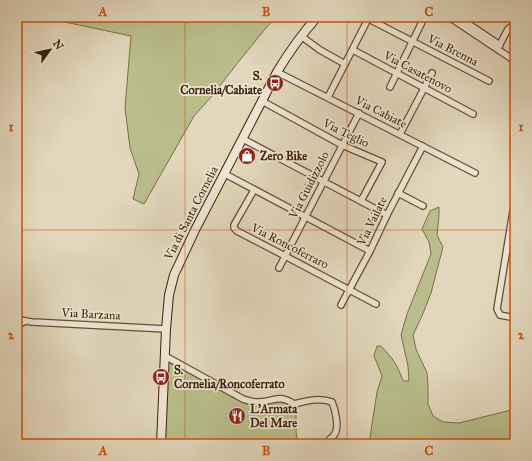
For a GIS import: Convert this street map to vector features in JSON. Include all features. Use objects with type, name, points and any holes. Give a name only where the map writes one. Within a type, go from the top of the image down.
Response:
[{"type":"street","name":"Via di Santa Cornelia","points":[[162,444],[166,329],[169,295],[176,269],[284,59],[317,17]]},
{"type":"street","points":[[449,17],[498,48]]},
{"type":"street","points":[[458,17],[515,61]]},
{"type":"street","points":[[328,97],[353,50],[366,18]]},
{"type":"street","name":"Via Brenna","points":[[366,18],[489,81]]},
{"type":"street","points":[[390,86],[423,20]]},
{"type":"street","points":[[498,48],[508,30],[511,27],[515,27]]},
{"type":"street","points":[[301,36],[320,50],[345,64]]},
{"type":"street","name":"Via Casatenovo","points":[[353,50],[473,114]]},
{"type":"street","name":"Via Cabiate","points":[[277,72],[475,173]]},
{"type":"street","points":[[400,134],[432,73]]},
{"type":"street","name":"Via Teglio","points":[[262,101],[342,145],[382,162],[361,201]]},
{"type":"street","name":"Via Guidizzolo","points":[[279,268],[359,113]]},
{"type":"street","points":[[243,139],[387,214]]},
{"type":"street","name":"Via Vailate","points":[[342,306],[398,192],[423,146]]},
{"type":"street","points":[[225,174],[370,250]]},
{"type":"street","name":"Via Roncoferraro","points":[[254,190],[234,225],[237,231],[376,304]]},
{"type":"street","points":[[398,192],[423,206]]},
{"type":"street","points":[[515,200],[497,309],[500,315],[515,318]]},
{"type":"street","name":"Via Barzana","points":[[17,319],[32,322],[166,329]]},
{"type":"street","points":[[17,326],[25,321]]},
{"type":"street","points":[[164,356],[243,399],[256,402],[284,399],[294,404],[326,399],[332,402],[337,422],[336,432],[329,440]]},
{"type":"green space","points":[[41,17],[276,17],[194,116],[144,204],[133,199],[139,174],[130,148],[125,108],[131,36]]},
{"type":"green space","points":[[439,207],[437,235],[443,247],[431,293],[413,335],[416,349],[427,373],[428,404],[433,416],[443,422],[459,423],[515,409],[515,444],[369,444],[377,392],[382,376],[374,356],[377,346],[381,346],[392,358],[403,381],[409,381],[408,366],[401,335],[407,314],[431,254],[429,242],[422,229],[430,211]]},
{"type":"green space","points":[[168,362],[237,399],[249,403],[283,401],[292,405],[296,412],[296,432],[298,444],[165,444]]},
{"type":"place","name":"S. Cornelia/Cabiate","points":[[275,83]]},
{"type":"place","name":"Zero Bike","points":[[247,156]]},
{"type":"place","name":"S. Cornelia/Roncoferrato","points":[[161,377]]},
{"type":"place","name":"L'Armata Del Mare","points":[[237,416]]}]
